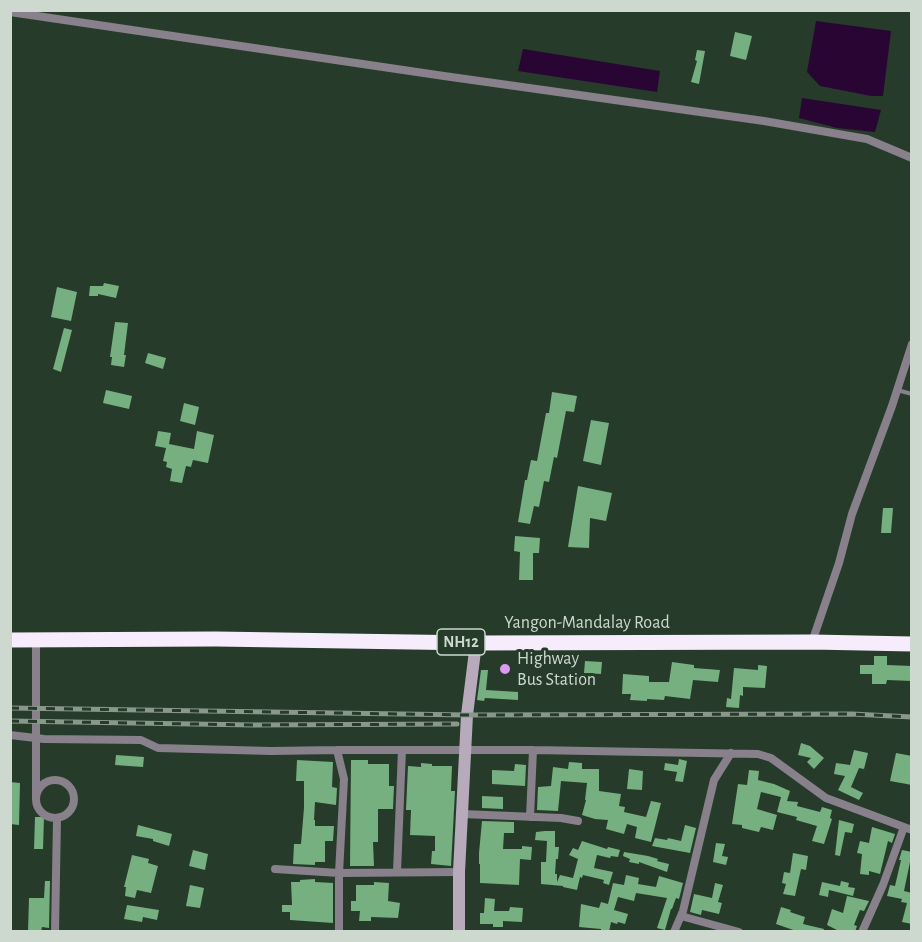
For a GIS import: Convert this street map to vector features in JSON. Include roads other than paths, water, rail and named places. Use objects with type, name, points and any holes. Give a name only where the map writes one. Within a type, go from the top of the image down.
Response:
[{"type":"highway","name":"Yangon-Mandalay Road","points":[[10,640],[216,639],[476,643],[912,644]]},
{"type":"street","points":[[10,12],[764,121],[867,139],[912,158]]},
{"type":"street","points":[[812,642],[839,563],[852,514],[912,344]]},
{"type":"street","points":[[36,640],[37,737],[36,799],[36,805],[44,816],[57,819],[69,813],[75,801],[71,788],[56,780],[44,783],[36,799]]},
{"type":"street","points":[[459,932],[459,872],[467,715],[476,643]]},
{"type":"street","points":[[10,735],[44,739],[141,740],[158,748],[271,752],[532,750],[758,754],[771,758],[826,798],[908,828],[862,932]]},
{"type":"street","points":[[337,750],[344,780],[339,873],[339,932]]},
{"type":"street","points":[[398,872],[402,750]]},
{"type":"street","points":[[530,817],[532,750]]},
{"type":"street","points":[[674,932],[681,916],[714,780],[731,753]]},
{"type":"street","points":[[462,814],[561,818],[578,821]]},
{"type":"street","points":[[55,932],[57,819]]},
{"type":"street","points":[[275,869],[339,873],[459,872]]},
{"type":"street","points":[[681,916],[739,932]]},
{"type":"lane","points":[[897,390],[912,394]]},
{"type":"railway","points":[[10,708],[467,715],[852,714],[912,717]]},
{"type":"railway","points":[[10,721],[254,725],[457,724]]},
{"type":"place","name":"Highway Bus Station","points":[[505,669]]}]
